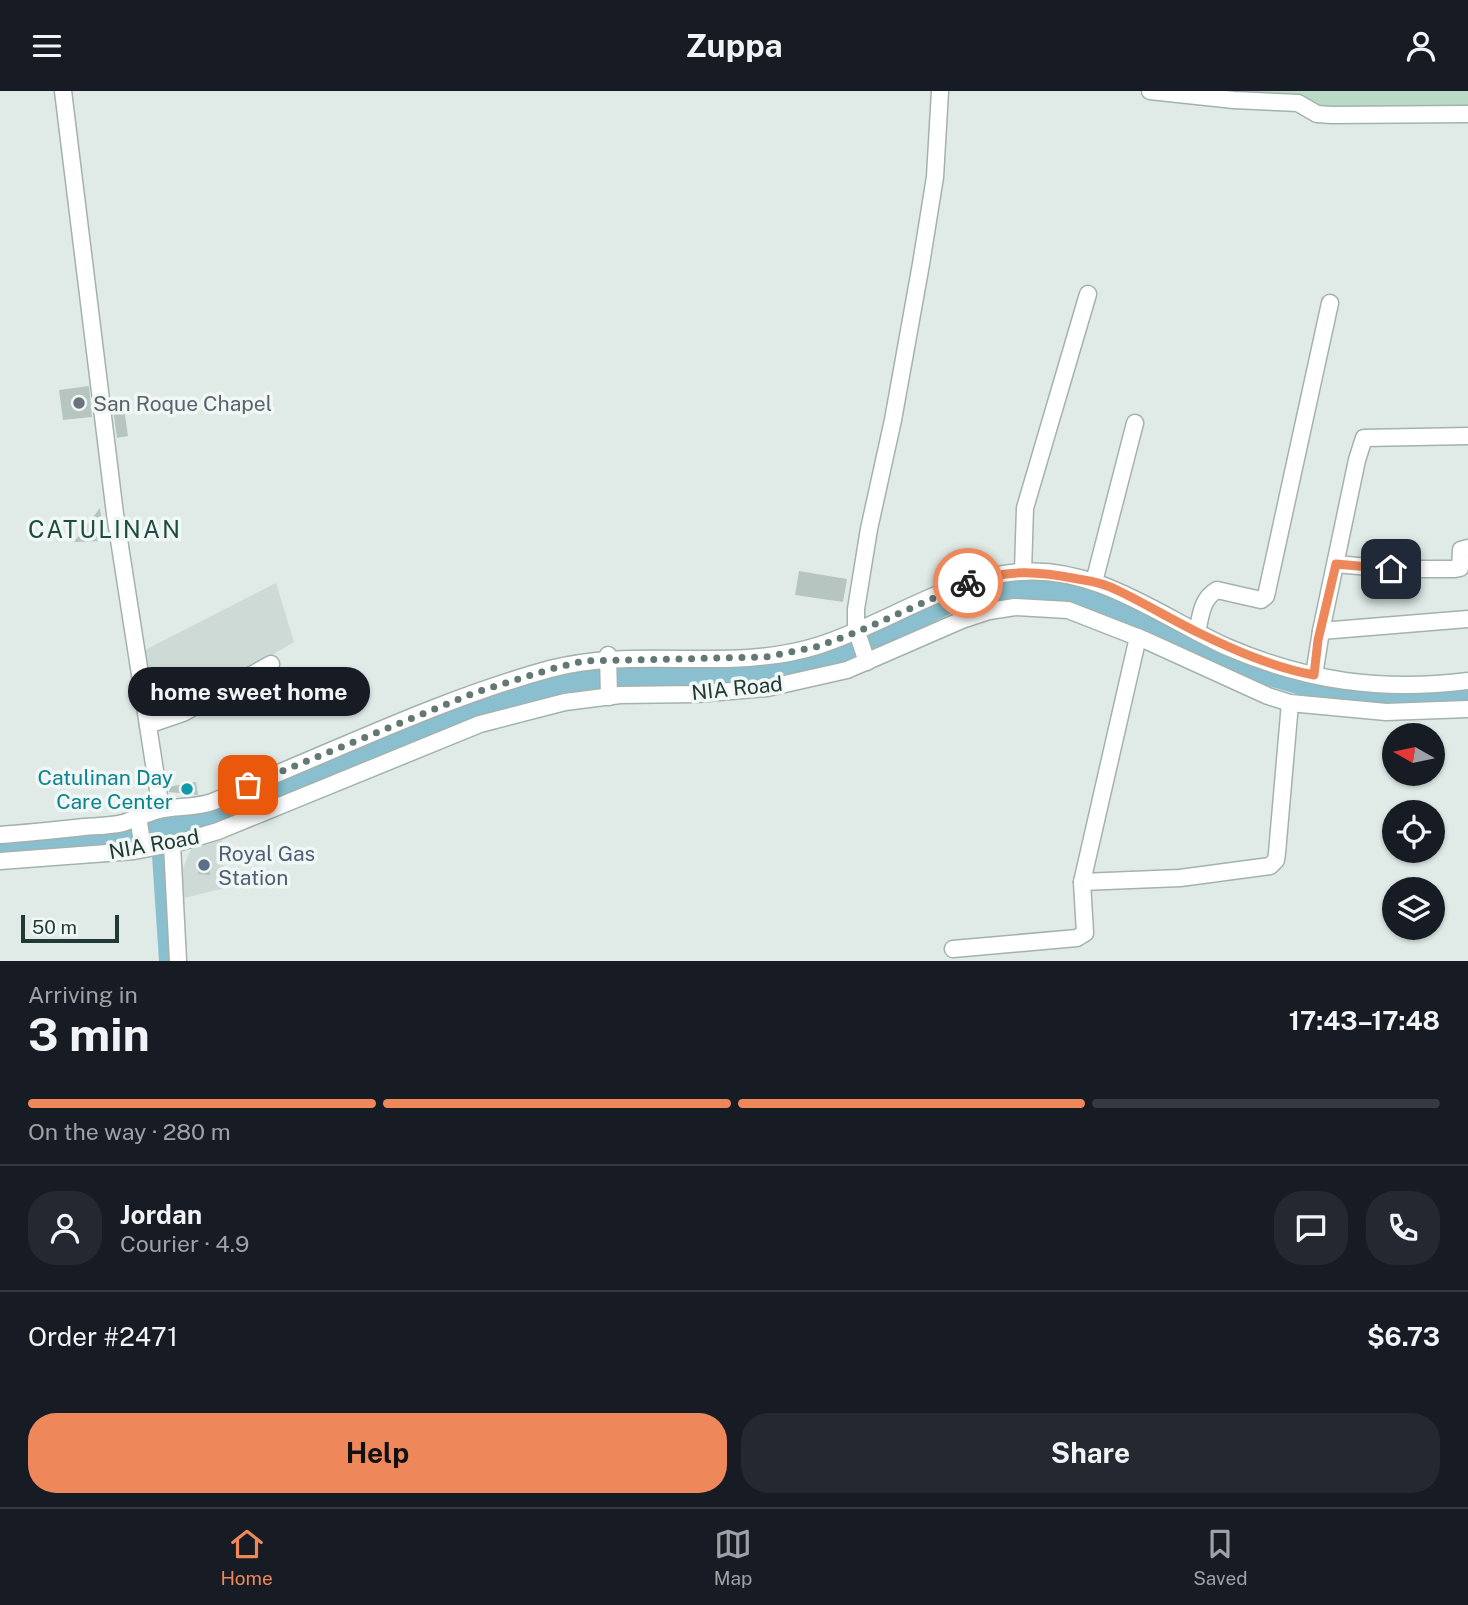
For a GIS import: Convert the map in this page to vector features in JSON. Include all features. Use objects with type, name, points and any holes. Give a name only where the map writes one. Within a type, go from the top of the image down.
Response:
[{"type":"street","points":[[63,91],[115,514],[161,809]]},
{"type":"street","points":[[867,659],[858,634],[856,609],[869,529],[893,420],[934,177],[940,91]]},
{"type":"street","points":[[1150,91],[1234,100],[1298,103],[1317,114],[1468,114]]},
{"type":"street","points":[[1023,571],[1025,508],[1088,295]]},
{"type":"street","points":[[1197,632],[1204,603],[1208,595],[1217,590],[1261,600],[1266,596],[1331,303]]},
{"type":"street","points":[[1094,582],[1135,423]]},
{"type":"street","points":[[1314,675],[1357,460],[1364,438],[1468,436]]},
{"type":"street","points":[[1336,564],[1391,569],[1455,569],[1460,568],[1461,550],[1468,548]]},
{"type":"street","points":[[0,835],[122,823],[139,820],[161,809],[210,803],[474,693],[584,661],[766,657],[816,647],[858,634],[957,587],[990,576],[1023,571],[1052,573],[1117,589],[1197,632],[1259,660],[1349,683],[1387,699],[1438,685],[1468,681]]},
{"type":"street","name":"NIA Road","points":[[0,860],[155,846],[218,831],[480,724],[609,693],[750,691],[847,670],[867,659],[962,620],[989,611],[1015,607],[1068,610],[1138,637],[1268,696],[1290,702],[1387,699],[1468,709]]},
{"type":"street","points":[[1321,631],[1468,619]]},
{"type":"street","points":[[953,949],[1077,937],[1085,933],[1082,882],[1138,637]]},
{"type":"street","points":[[608,660],[609,693]]},
{"type":"street","points":[[148,725],[183,713],[271,664]]},
{"type":"street","points":[[1082,882],[1180,878],[1270,866],[1276,860],[1277,853],[1290,702]]},
{"type":"street","points":[[139,820],[155,846],[178,961]]},
{"type":"shaded area","points":[[276,583],[294,642],[176,712],[155,720],[143,651]]},
{"type":"shaded area","name":"Royal Gas Station","points":[[222,836],[225,888],[180,899],[181,873],[193,844]]},
{"type":"green space","points":[[1198,91],[1468,91],[1468,109],[1362,113]]},
{"type":"water","points":[[1020,576],[1052,578],[1106,594],[1258,665],[1307,681],[1334,687],[1389,692],[1468,689],[1468,701],[1382,705],[1300,695],[1265,685],[1147,631],[1069,602],[1016,600],[958,610],[846,666],[768,683],[593,692],[181,836],[172,961],[159,961],[151,841],[0,855],[0,840],[121,829],[477,697],[594,665],[767,663],[940,597]]},
{"type":"building","name":"San Roque Chapel","points":[[89,386],[92,417],[63,420],[59,390]]},
{"type":"building","points":[[124,408],[128,436],[117,438],[113,410]]},
{"type":"building","points":[[100,508],[104,541],[74,542]]},
{"type":"building","points":[[799,571],[847,579],[843,602],[795,595]]},
{"type":"building","name":"Catulinan Day Care Center","points":[[196,782],[198,795],[169,792],[168,787]]},
{"type":"building","points":[[199,858],[211,859],[210,875],[198,874]]},
{"type":"way so far","points":[[248,785],[474,693],[551,669],[584,661],[766,657],[816,647],[968,583]]},
{"type":"place","name":"San Roque Chapel","points":[[79,403]]},
{"type":"place","name":"home sweet home","points":[[248,785]]},
{"type":"place","name":"Catulinan Day Care Center","points":[[187,789]]},
{"type":"place","name":"Royal Gas Station","points":[[204,865]]},
{"type":"district","name":"CATULINAN","points":[[105,529]]},
{"type":"route","points":[[968,583],[990,576],[1023,571],[1052,573],[1094,582],[1117,589],[1197,632],[1259,660],[1314,675],[1318,640],[1336,564],[1391,569]]}]
